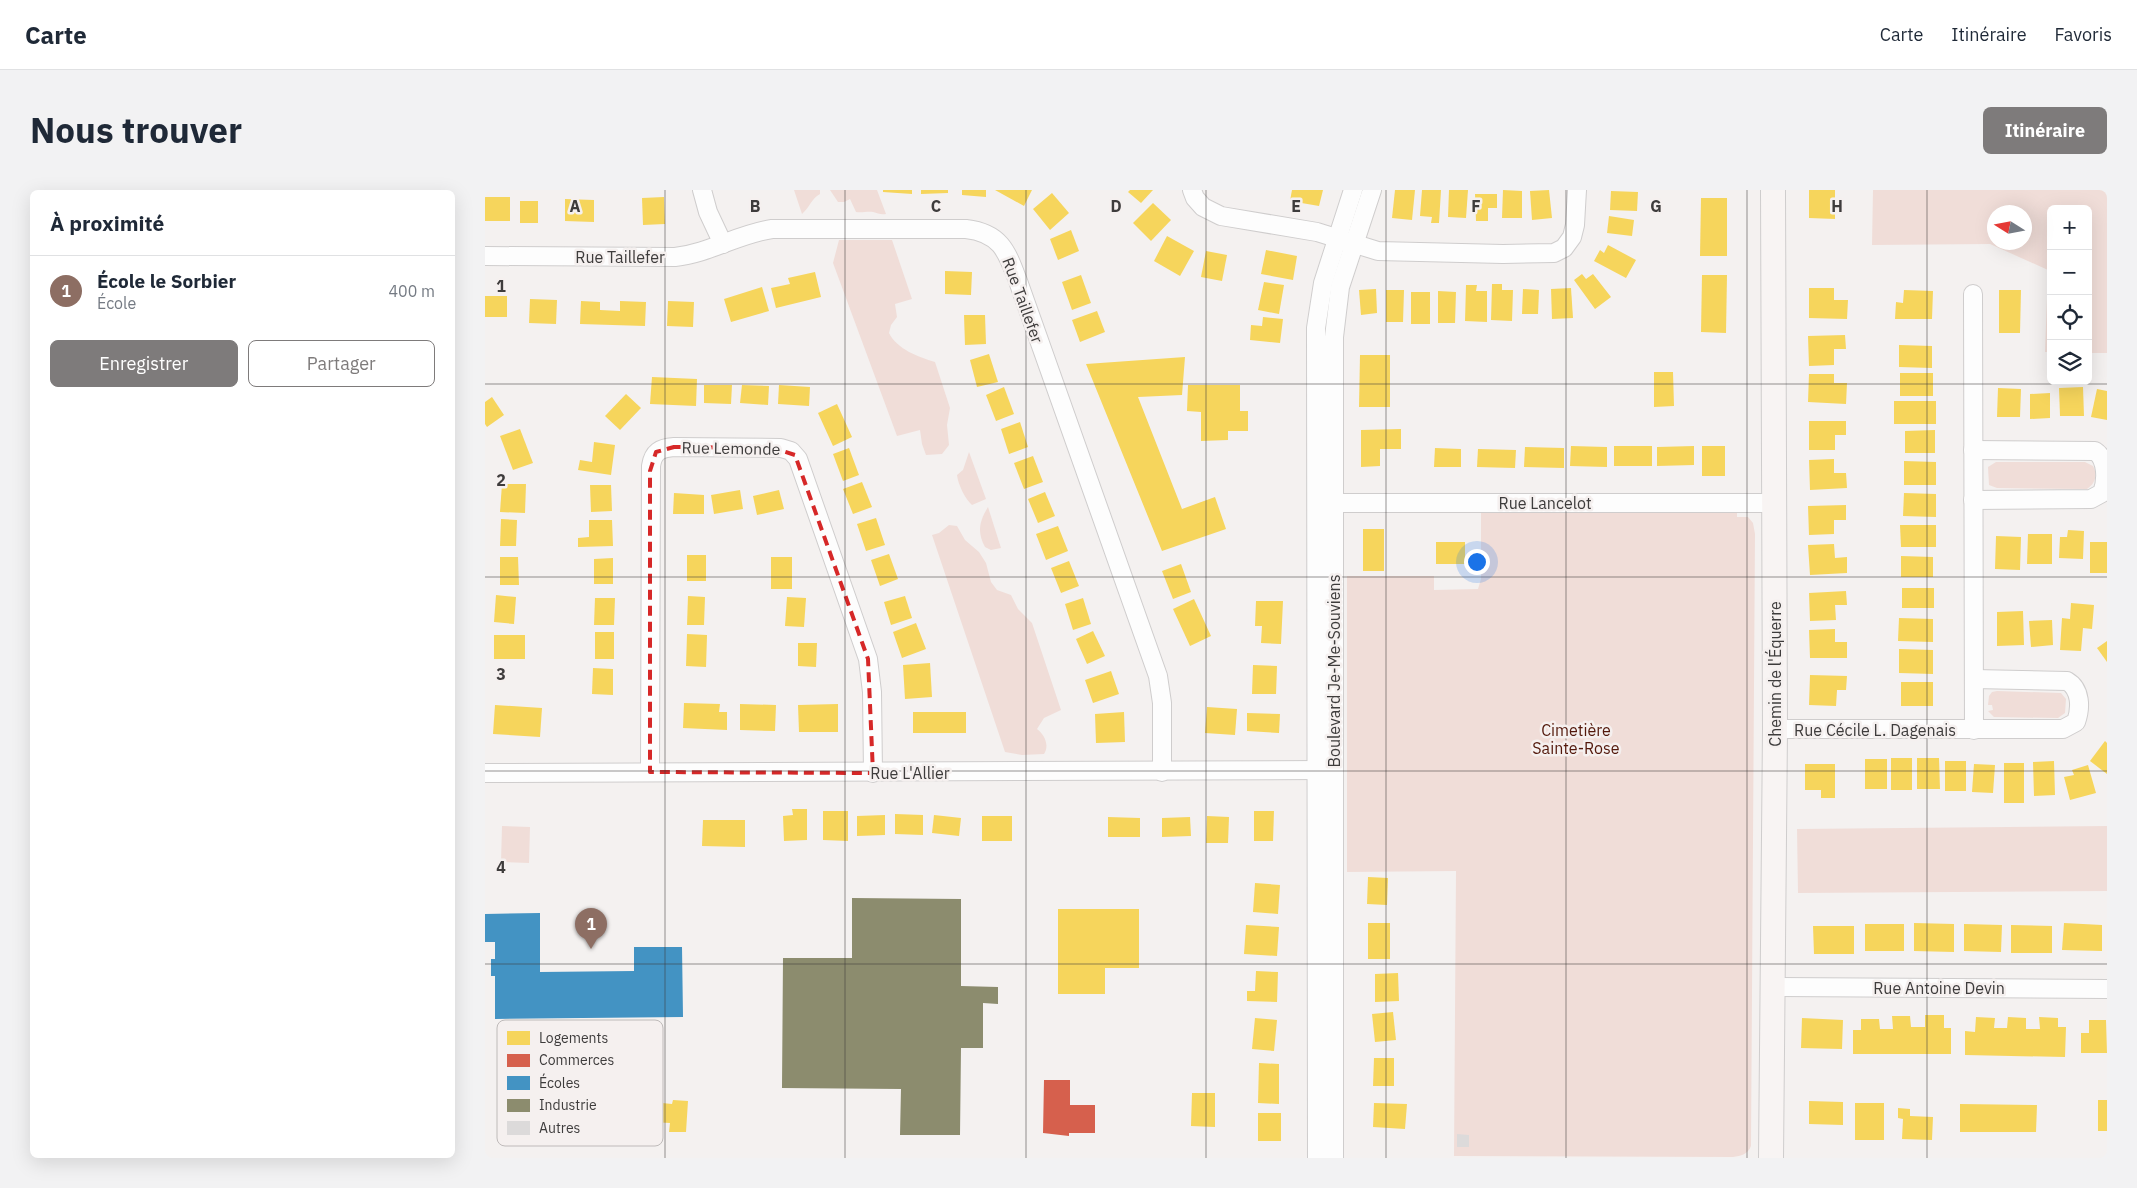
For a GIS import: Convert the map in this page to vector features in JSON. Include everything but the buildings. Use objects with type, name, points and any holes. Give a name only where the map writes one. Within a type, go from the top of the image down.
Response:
[{"type":"street","points":[[702,190],[708,212],[723,244]]},
{"type":"street","points":[[1192,190],[1195,198],[1203,207],[1221,216],[1305,230],[1387,252],[1554,253],[1564,248],[1574,231],[1577,190]]},
{"type":"street","name":"Boulevard Je-Me-Souviens","points":[[1317,1158],[1317,317],[1323,284],[1353,190]]},
{"type":"street","name":"Boulevard Je-Me-Souviens","points":[[1334,1158],[1335,325],[1340,287],[1372,190]]},
{"type":"street","name":"Chemin de l'Équerre","points":[[1771,1158],[1775,729],[1773,190]]},
{"type":"street","name":"Rue Taillefer","points":[[485,256],[675,257],[703,252],[742,236],[772,229],[957,229],[986,233],[1001,244],[1018,281],[1158,676],[1162,703],[1162,772]]},
{"type":"street","name":"Rue Cécile L. Dagenais","points":[[1973,294],[1974,730]]},
{"type":"street","name":"Rue Lemonde","points":[[650,772],[651,466],[656,452],[663,448],[674,447],[781,448],[791,451],[798,459],[868,659],[872,692],[873,773]]},
{"type":"street","points":[[1973,450],[2095,451],[2103,458],[2106,475],[2103,492],[2091,499],[1973,500]]},
{"type":"street","name":"Rue Lancelot","points":[[1316,503],[1775,503]]},
{"type":"street","name":"Rue Cécile L. Dagenais","points":[[1775,729],[2063,730],[2076,722],[2079,706],[2075,688],[2067,681],[1974,679]]},
{"type":"street","name":"Rue L'Allier","points":[[485,773],[1334,770]]},
{"type":"street","name":"Rue Antoine Devin","points":[[1772,987],[2107,989]]},
{"type":"highlighted area","points":[[674,447],[773,448],[795,455],[868,659],[873,773],[650,772],[650,471],[656,452]]},
{"type":"green space","points":[[794,190],[820,190],[820,194],[802,214]]},
{"type":"green space","points":[[830,190],[877,190],[886,214],[856,212],[850,199],[838,202]]},
{"type":"green space","points":[[1873,190],[2107,190],[2107,353],[2092,353],[2092,205],[2047,205],[2047,270],[2003,250],[2032,250],[2032,205],[1987,205],[1987,244],[1872,245]]},
{"type":"green space","points":[[839,240],[892,240],[912,299],[895,304],[897,317],[891,325],[889,333],[897,344],[903,348],[915,355],[935,362],[950,408],[947,425],[949,445],[942,454],[926,455],[920,430],[897,436],[833,263]]},
{"type":"green space","points":[[2047,297],[2047,352],[2045,352]]},
{"type":"green space","points":[[969,452],[986,499],[972,505],[962,491],[957,475],[963,470]]},
{"type":"green space","points":[[1996,462],[2085,462],[2095,469],[2094,482],[2087,489],[1997,488],[1989,485],[1988,467]]},
{"type":"green space","points":[[988,507],[1001,548],[991,550],[985,547],[980,532],[981,522]]},
{"type":"green space","name":"Cimetière Sainte-Rose","points":[[1481,513],[1737,513],[1737,517],[1748,517],[1753,523],[1755,534],[1751,1146],[1746,1153],[1733,1157],[1454,1156],[1456,871],[1347,872],[1347,576],[1434,576],[1434,590],[1478,589],[1481,579]]},
{"type":"green space","points":[[949,525],[957,526],[965,540],[979,552],[986,563],[991,582],[997,590],[1011,595],[1018,609],[1032,623],[1061,710],[1044,718],[1037,729],[1045,740],[1046,751],[1044,754],[1022,755],[1005,752],[932,535],[939,533]]},
{"type":"green space","points":[[1992,692],[2061,693],[2066,699],[2065,713],[2058,718],[1994,717],[1988,711],[1993,710],[1992,705],[1988,705],[1989,696]]},
{"type":"green space","points":[[502,826],[530,827],[529,863],[501,862]]},
{"type":"green space","points":[[2107,826],[2107,891],[1798,893],[1797,829]]},
{"type":"place","name":"École le Sorbier","points":[[591,949]]}]
